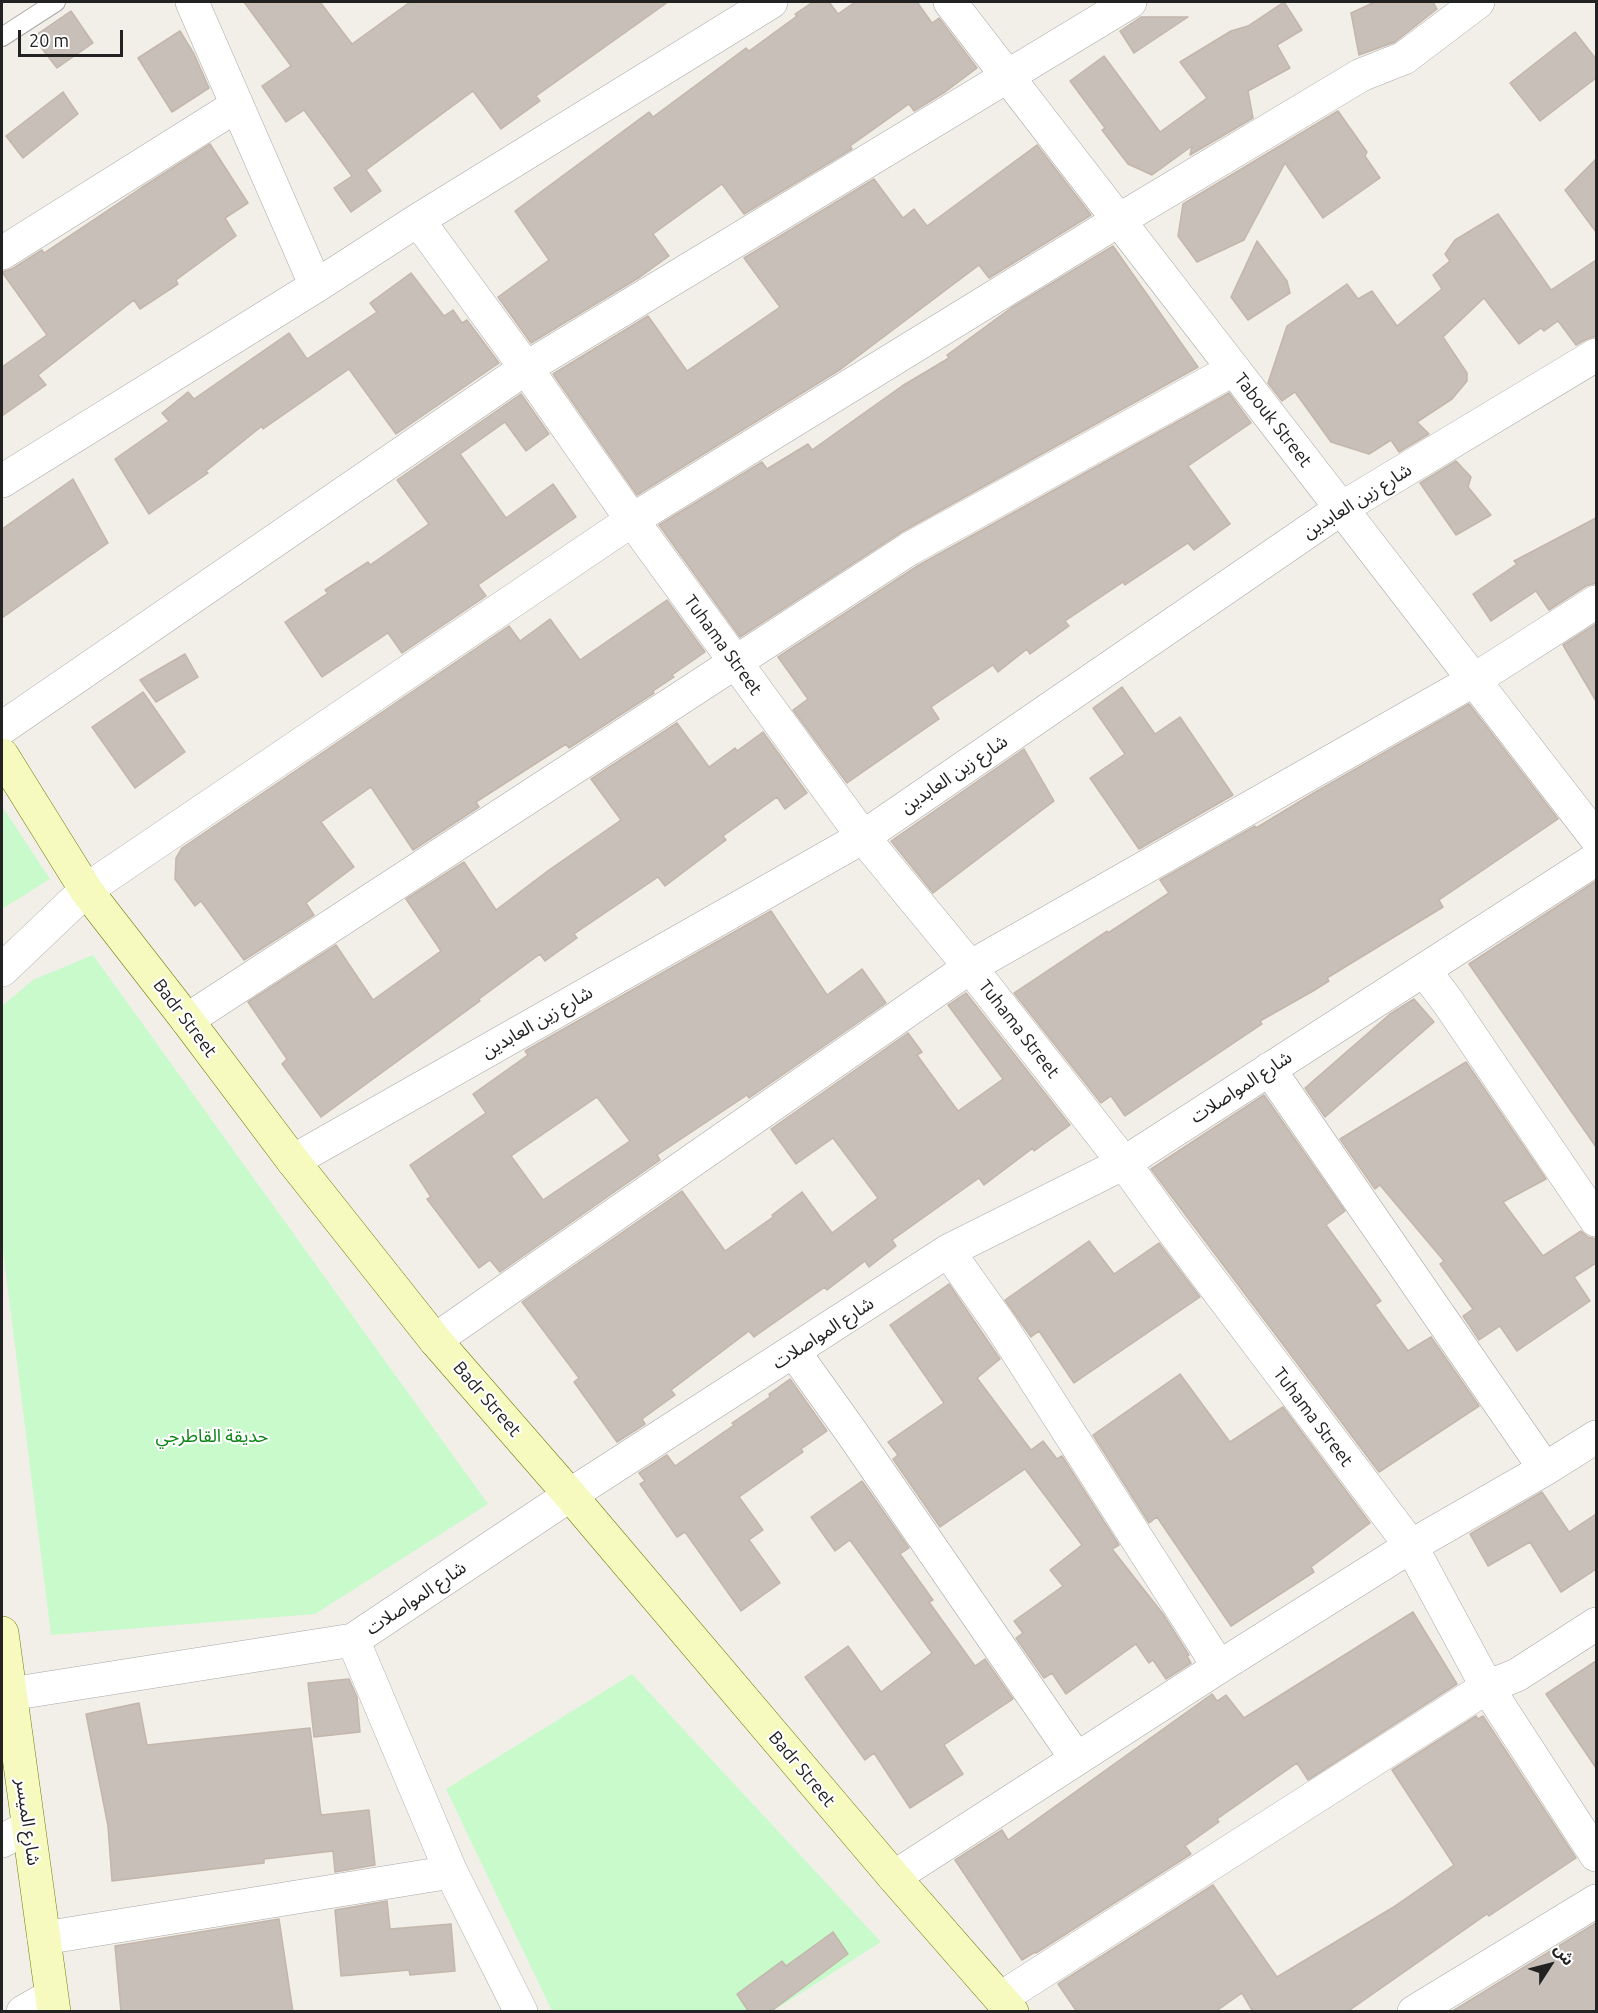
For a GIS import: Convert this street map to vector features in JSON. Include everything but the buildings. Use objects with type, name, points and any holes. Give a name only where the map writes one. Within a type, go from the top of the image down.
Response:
[{"type":"main road","name":"Badr Street","points":[[2,755],[86,890],[293,1161],[435,1340],[1006,2005]]},
{"type":"main road","name":"شارع الميسر","points":[[2,1633],[10,1694],[15,1834],[44,1938],[43,2006]]},
{"type":"street","points":[[192,2],[316,286]]},
{"type":"street","points":[[2,481],[771,2]]},
{"type":"street","name":"Tabouk Street","points":[[950,2],[1596,838]]},
{"type":"street","points":[[2,728],[526,368],[1130,2]]},
{"type":"street","points":[[2,970],[86,890],[632,520],[1119,220],[1361,75],[1404,58],[1479,2]]},
{"type":"street","points":[[2,253],[236,106]]},
{"type":"street","name":"Tuhama Street","points":[[418,220],[526,368],[632,520],[863,837],[970,967],[1124,1163],[1411,1546],[1487,1687],[1596,1855]]},
{"type":"street","name":"شارع زين العابدين","points":[[293,1161],[863,837],[1342,508],[1596,355]]},
{"type":"street","points":[[187,1020],[909,549],[1234,369]]},
{"type":"street","points":[[435,1340],[970,967],[1474,680],[1596,602]]},
{"type":"street","name":"شارع المواصلات","points":[[10,1694],[354,1640],[570,1495],[948,1251],[1124,1163],[1596,859]]},
{"type":"street","points":[[1424,970],[1596,1220]]},
{"type":"street","points":[[1269,1069],[1545,1469]]},
{"type":"street","points":[[948,1251],[1001,1326],[1219,1666]]},
{"type":"street","points":[[794,1352],[1076,1758]]},
{"type":"street","points":[[894,1877],[1219,1666],[1411,1546],[1596,1437]]},
{"type":"street","points":[[1006,2005],[1487,1687],[1517,1675],[1596,1624]]},
{"type":"street","points":[[354,1640],[451,1872],[521,2012]]},
{"type":"street","points":[[44,1938],[451,1872]]},
{"type":"street","points":[[1414,2012],[1596,1901]]},
{"type":"lane","points":[[2,37],[56,2]]},
{"type":"green space","points":[[2,806],[50,879],[2,909]]},
{"type":"green space","name":"حديقة القاطرجي","points":[[93,955],[488,1504],[315,1614],[51,1635],[2,1242],[2,1006],[33,980]]},
{"type":"green space","points":[[632,1674],[881,1942],[773,2011],[552,2011],[446,1789]]}]
